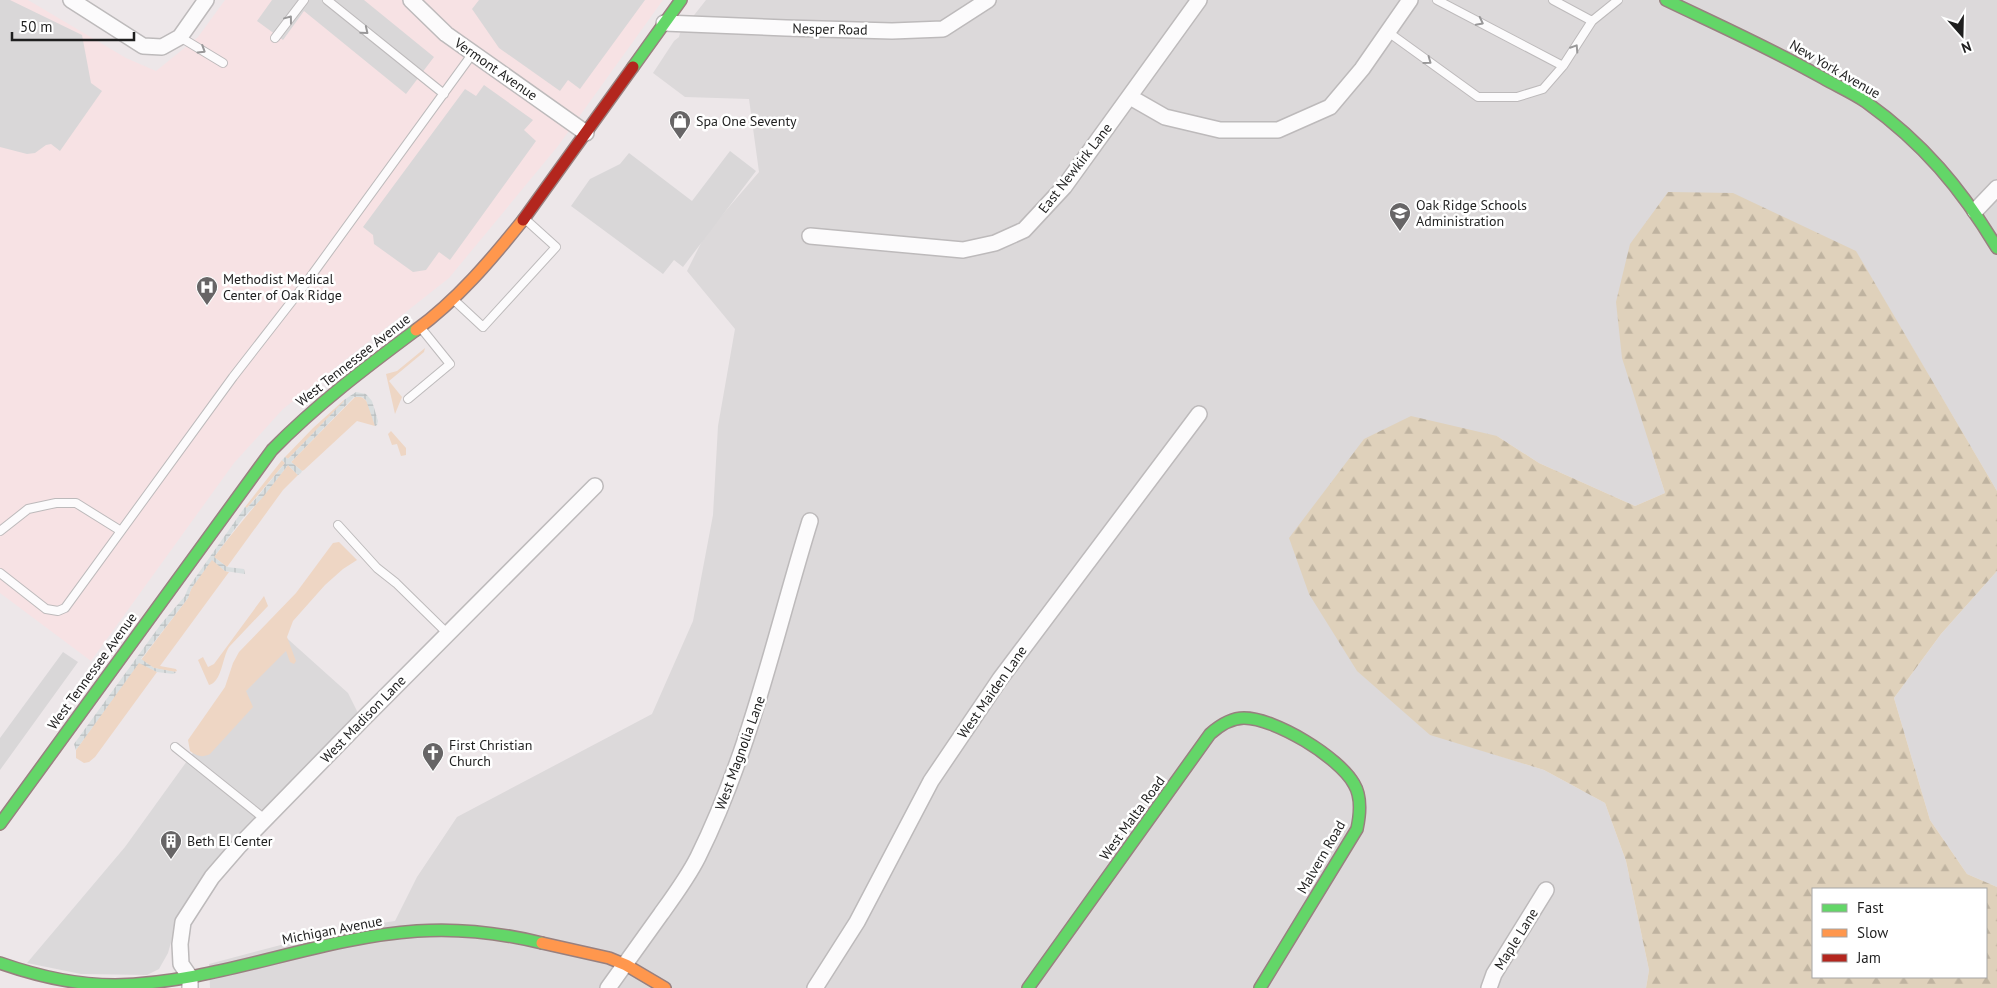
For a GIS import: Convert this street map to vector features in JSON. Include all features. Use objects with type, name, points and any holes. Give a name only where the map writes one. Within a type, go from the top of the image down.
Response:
[{"type":"street","points":[[71,0],[143,46],[162,47],[180,37],[206,0]]},
{"type":"street","name":"Vermont Avenue","points":[[411,0],[446,34],[586,133]]},
{"type":"street","name":"West Tennessee Avenue","points":[[0,824],[272,450],[301,420],[337,389],[420,327],[452,299],[496,254],[525,218],[681,0]]},
{"type":"street","name":"Nesper Road","points":[[664,23],[892,31],[942,29],[988,0]]},
{"type":"street","name":"East Newkirk Lane","points":[[810,236],[963,250],[995,243],[1024,230],[1064,187],[1199,0]]},
{"type":"street","points":[[1130,97],[1165,117],[1220,130],[1278,130],[1330,107],[1362,69],[1410,0]]},
{"type":"street","name":"New York Avenue","points":[[1666,0],[1802,66],[1864,101],[1898,127],[1939,166],[1975,212],[1997,248]]},
{"type":"street","points":[[1975,212],[1997,188]]},
{"type":"street","name":"West Maiden Lane","points":[[815,988],[856,922],[931,781],[1011,664],[1198,414]]},
{"type":"street","name":"West Madison Lane","points":[[190,982],[181,964],[180,944],[183,922],[212,878],[447,633],[595,486]]},
{"type":"street","name":"West Magnolia Lane","points":[[608,988],[697,859],[725,798],[745,744],[765,680],[788,592],[810,521]]},
{"type":"street","name":"West Malta Road","points":[[1028,988],[1210,734],[1223,725],[1245,717],[1287,730]]},
{"type":"street","name":"Malvern Road","points":[[1260,988],[1356,829],[1360,813],[1354,784],[1340,768],[1287,730]]},
{"type":"street","name":"Maple Lane","points":[[1489,988],[1494,974],[1546,890]]},
{"type":"street","name":"Michigan Avenue","points":[[0,963],[16,969],[81,985],[190,982],[222,971],[344,942],[403,932],[456,930],[506,935],[590,952],[625,965],[665,988]]},
{"type":"lane","points":[[275,38],[304,0]]},
{"type":"lane","points":[[327,0],[444,94]]},
{"type":"lane","points":[[1437,0],[1564,66]]},
{"type":"lane","points":[[1553,0],[1592,21]]},
{"type":"lane","points":[[1388,32],[1478,97],[1517,97],[1543,89],[1564,66],[1592,21],[1618,0]]},
{"type":"lane","points":[[180,37],[223,63]]},
{"type":"lane","points":[[0,573],[46,609],[58,611],[65,608],[233,377],[306,283],[473,53]]},
{"type":"lane","points":[[452,299],[483,327],[556,247],[525,218]]},
{"type":"lane","points":[[408,399],[450,364],[420,327]]},
{"type":"lane","points":[[0,531],[28,509],[56,503],[76,503],[121,531]]},
{"type":"lane","points":[[338,525],[377,568],[396,583],[447,633]]},
{"type":"lane","points":[[175,747],[266,820]]},
{"type":"shaded area","name":"Methodist Medical Center of Oak Ridge","points":[[0,0],[28,0],[126,58],[156,71],[198,37],[225,0],[663,0],[558,146],[449,278],[283,409],[234,463],[91,661],[0,593]]},
{"type":"shaded area","points":[[0,0],[10,0],[82,35],[91,83],[102,91],[60,151],[51,144],[46,145],[35,153],[27,154],[0,147]]},
{"type":"shaded area","points":[[272,0],[364,0],[434,57],[406,94],[304,11],[283,40],[257,21]]},
{"type":"shaded area","points":[[479,0],[645,0],[580,89],[568,80],[560,91],[499,48],[472,9]]},
{"type":"shaded area","points":[[706,0],[1997,0],[1997,491],[1856,252],[1651,449],[1665,493],[1635,506],[1539,463],[1497,436],[1430,734],[1544,770],[1605,803],[1626,861],[1649,970],[1646,988],[210,988],[209,964],[315,936],[395,921],[417,877],[457,817],[652,714],[693,621],[713,515],[718,426],[735,329],[687,271],[705,235],[759,172],[749,99],[685,97],[653,73],[674,41]]},
{"type":"shaded area","points":[[484,85],[533,120],[524,130],[536,141],[450,260],[439,252],[426,270],[413,272],[374,244],[373,235],[363,227],[465,89],[476,96]]},
{"type":"shaded area","points":[[730,151],[756,171],[683,267],[674,260],[663,274],[571,206],[590,179],[620,164],[629,153],[692,201]]},
{"type":"shaded area","points":[[425,348],[424,352],[389,381],[402,397],[395,414],[386,374],[397,371]]},
{"type":"shaded area","points":[[356,392],[366,394],[372,401],[378,421],[377,425],[375,426],[366,400],[362,397],[354,397],[291,462],[302,471],[301,473],[298,475],[288,465],[263,497],[243,518],[214,557],[227,567],[244,569],[245,574],[225,571],[212,560],[191,589],[188,598],[141,659],[154,668],[176,672],[173,674],[157,672],[139,663],[76,750],[74,744],[161,624],[185,596],[188,588],[245,507],[247,508],[258,496],[285,463],[282,460],[285,457],[288,459],[344,400]]},
{"type":"shaded area","points":[[356,396],[365,399],[368,403],[375,426],[357,421],[302,471],[291,462]]},
{"type":"shaded area","points":[[344,400],[288,459],[285,457],[313,428]]},
{"type":"shaded area","points":[[391,431],[406,448],[406,455],[401,456],[397,444],[392,445],[388,434]]},
{"type":"shaded area","points":[[282,460],[285,463],[247,508],[245,507]]},
{"type":"shaded area","points":[[288,465],[298,475],[283,490],[227,567],[214,557]]},
{"type":"shaded area","points":[[339,542],[357,560],[343,569],[325,585],[293,621],[287,637],[296,661],[294,664],[290,662],[286,651],[246,691],[253,707],[210,754],[200,756],[190,751],[188,740],[225,687],[239,652],[296,593],[333,543]]},
{"type":"shaded area","points":[[212,559],[225,571],[229,572],[160,666],[176,669],[177,671],[154,668],[141,660],[188,598],[191,589]]},
{"type":"shaded area","points":[[1997,571],[1997,887],[1967,874],[1930,820],[1894,698],[1941,634]]},
{"type":"shaded area","points":[[264,596],[268,606],[229,647],[217,679],[209,685],[198,660],[203,657],[208,667],[214,664]]},
{"type":"shaded area","points":[[280,632],[348,693],[358,713],[198,885],[179,914],[168,953],[159,969],[147,975],[81,974],[27,963],[125,847]]},
{"type":"shaded area","points":[[63,652],[78,662],[0,770],[0,738]]},
{"type":"shaded area","points":[[139,662],[157,672],[95,757],[89,762],[84,763],[76,758],[76,750]]},
{"type":"green space","points":[[1668,192],[1733,193],[1856,251],[1997,491],[1997,571],[1941,634],[1894,698],[1930,820],[1967,874],[1997,887],[1997,988],[1646,988],[1649,970],[1626,861],[1605,803],[1544,770],[1430,735],[1357,671],[1309,594],[1289,538],[1364,439],[1411,416],[1497,436],[1539,463],[1635,506],[1665,493],[1622,358],[1616,302],[1630,244]]},
{"type":"traffic: fast","points":[[633,67],[681,0]]},
{"type":"traffic: fast","points":[[1666,0],[1784,57],[1866,102],[1923,150],[1955,186],[1997,248]]},
{"type":"traffic: fast","points":[[0,824],[272,450],[323,402],[416,330]]},
{"type":"traffic: fast","points":[[1028,988],[1210,734],[1226,723],[1244,718],[1272,725],[1321,751],[1335,762],[1354,784],[1357,789],[1360,806],[1357,829],[1260,988]]},
{"type":"traffic: fast","points":[[0,963],[57,979],[100,985],[115,985],[191,977],[341,942],[417,931],[480,932],[542,943]]},
{"type":"traffic: slow","points":[[416,330],[446,306],[473,279],[523,220]]},
{"type":"traffic: slow","points":[[542,943],[609,958],[626,965],[665,988]]},
{"type":"traffic: jam","points":[[523,220],[633,67]]},
{"type":"place","name":"Spa One Seventy","points":[[680,140]]},
{"type":"place","name":"Oak Ridge Schools Administration","points":[[1400,232]]},
{"type":"place","name":"Methodist Medical Center of Oak Ridge","points":[[207,306]]},
{"type":"place","name":"First Christian Church","points":[[433,772]]},
{"type":"place","name":"Beth El Center","points":[[171,860]]}]
